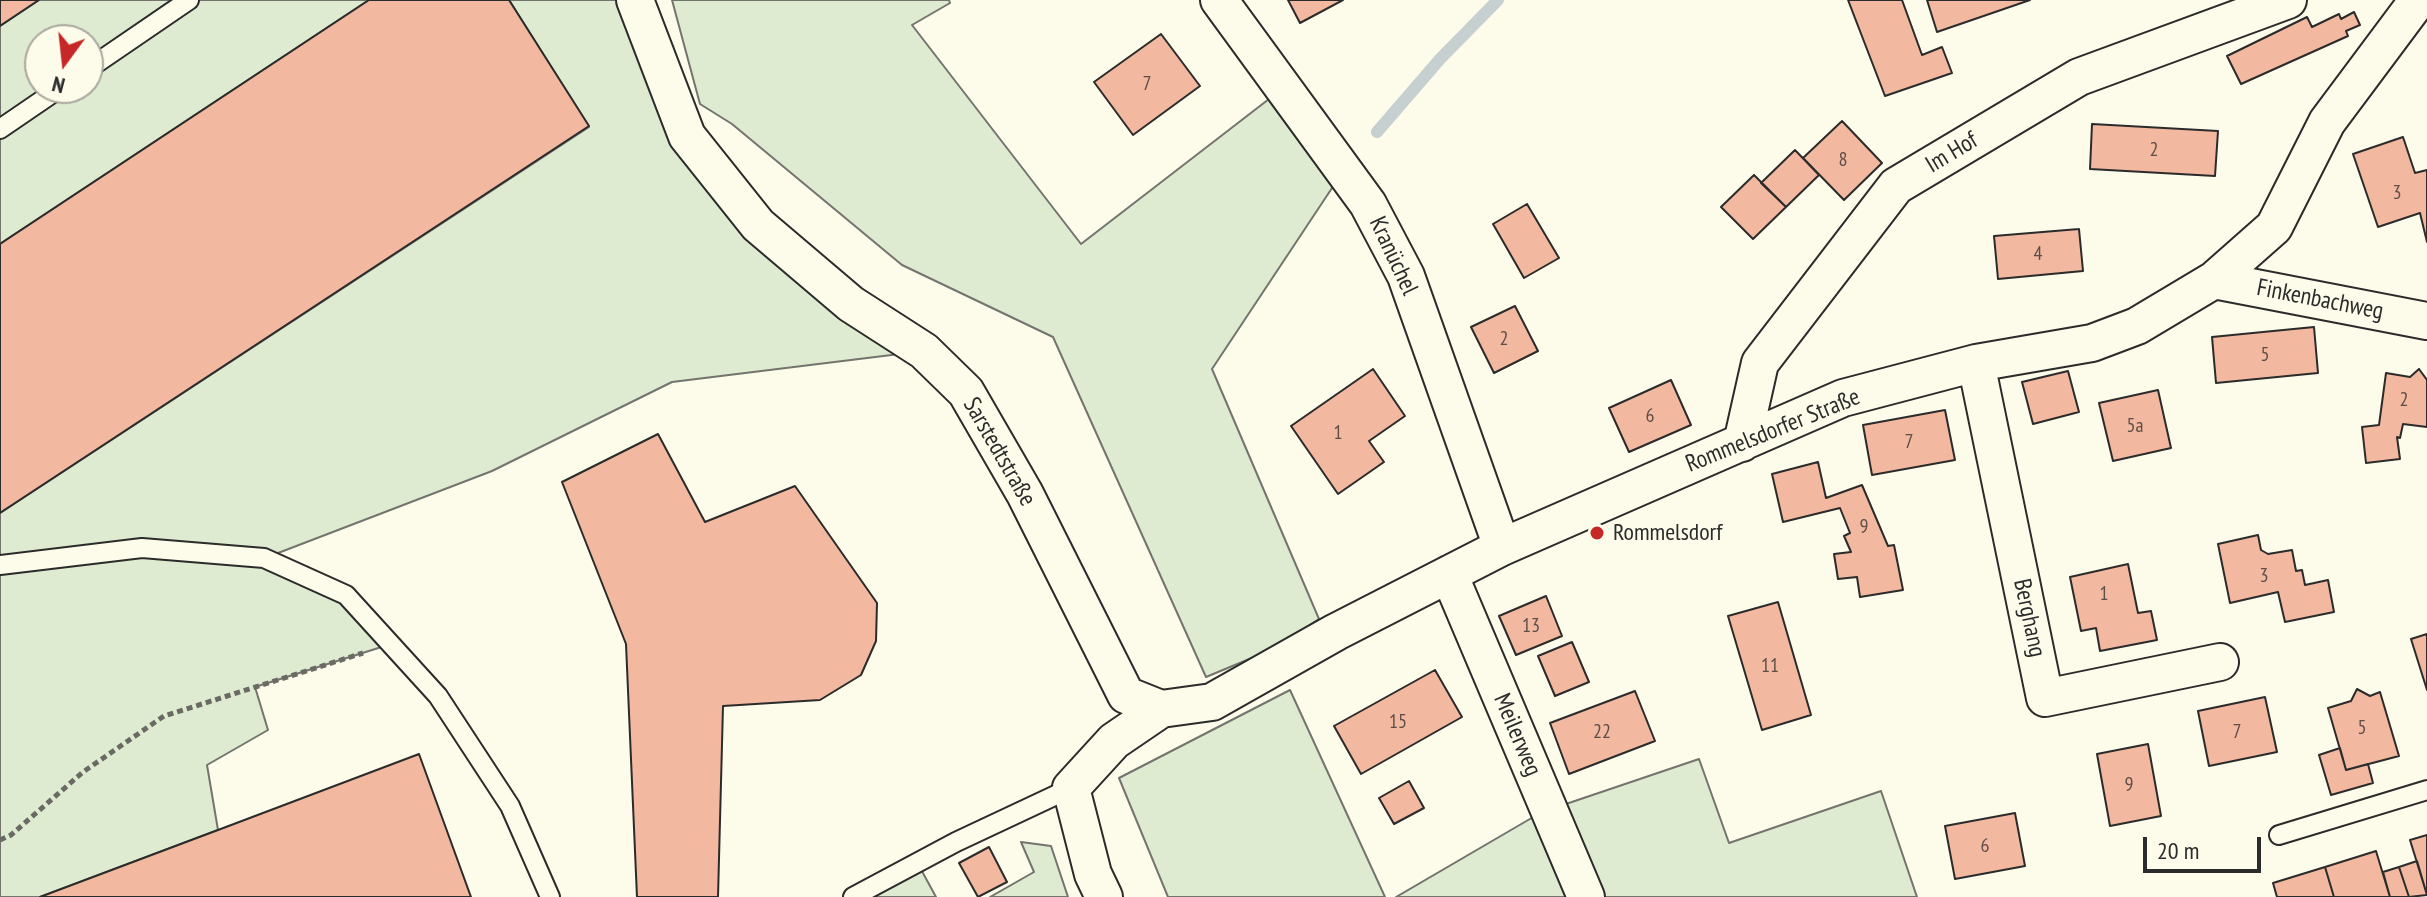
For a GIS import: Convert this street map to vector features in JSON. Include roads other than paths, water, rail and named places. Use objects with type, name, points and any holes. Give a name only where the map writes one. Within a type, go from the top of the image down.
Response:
[{"type":"street","name":"Sarstedtstraße","points":[[635,0],[687,136],[758,225],[851,304],[924,351],[966,392],[1025,494],[1126,695],[1161,709]]},
{"type":"street","name":"Kranüchel","points":[[1219,0],[1368,204],[1406,276],[1502,547]]},
{"type":"street","name":"Im Hof","points":[[1742,443],[1760,363],[1896,186],[2079,77],[2288,0]]},
{"type":"street","name":"Rommelsdorfer Straße","points":[[1161,709],[1212,702],[1336,632],[1502,547],[1843,398],[1976,363],[2092,343],[2137,326],[2214,280],[2274,227],[2327,122],[2418,0]]},
{"type":"street","name":"Finkenbachweg","points":[[2214,280],[2427,321]]},
{"type":"street","name":"Berghang","points":[[1976,363],[2045,698],[2220,662]]},
{"type":"street","name":"Meilerweg","points":[[1449,574],[1586,897]]},
{"type":"street","points":[[1104,897],[1093,874],[1071,788],[1114,741],[1161,709]]},
{"type":"lane","points":[[104,58],[189,0]]},
{"type":"lane","points":[[0,129],[37,104]]},
{"type":"lane","points":[[0,565],[142,548],[264,558],[346,595],[438,696],[510,806],[550,897]]},
{"type":"lane","points":[[853,897],[956,842],[1071,788]]},
{"type":"lane","points":[[2279,835],[2427,790]]},
{"type":"waterway","points":[[1377,132],[1440,59],[1498,0]]},
{"type":"place","name":"Rommelsdorf","points":[[1597,533]]}]
